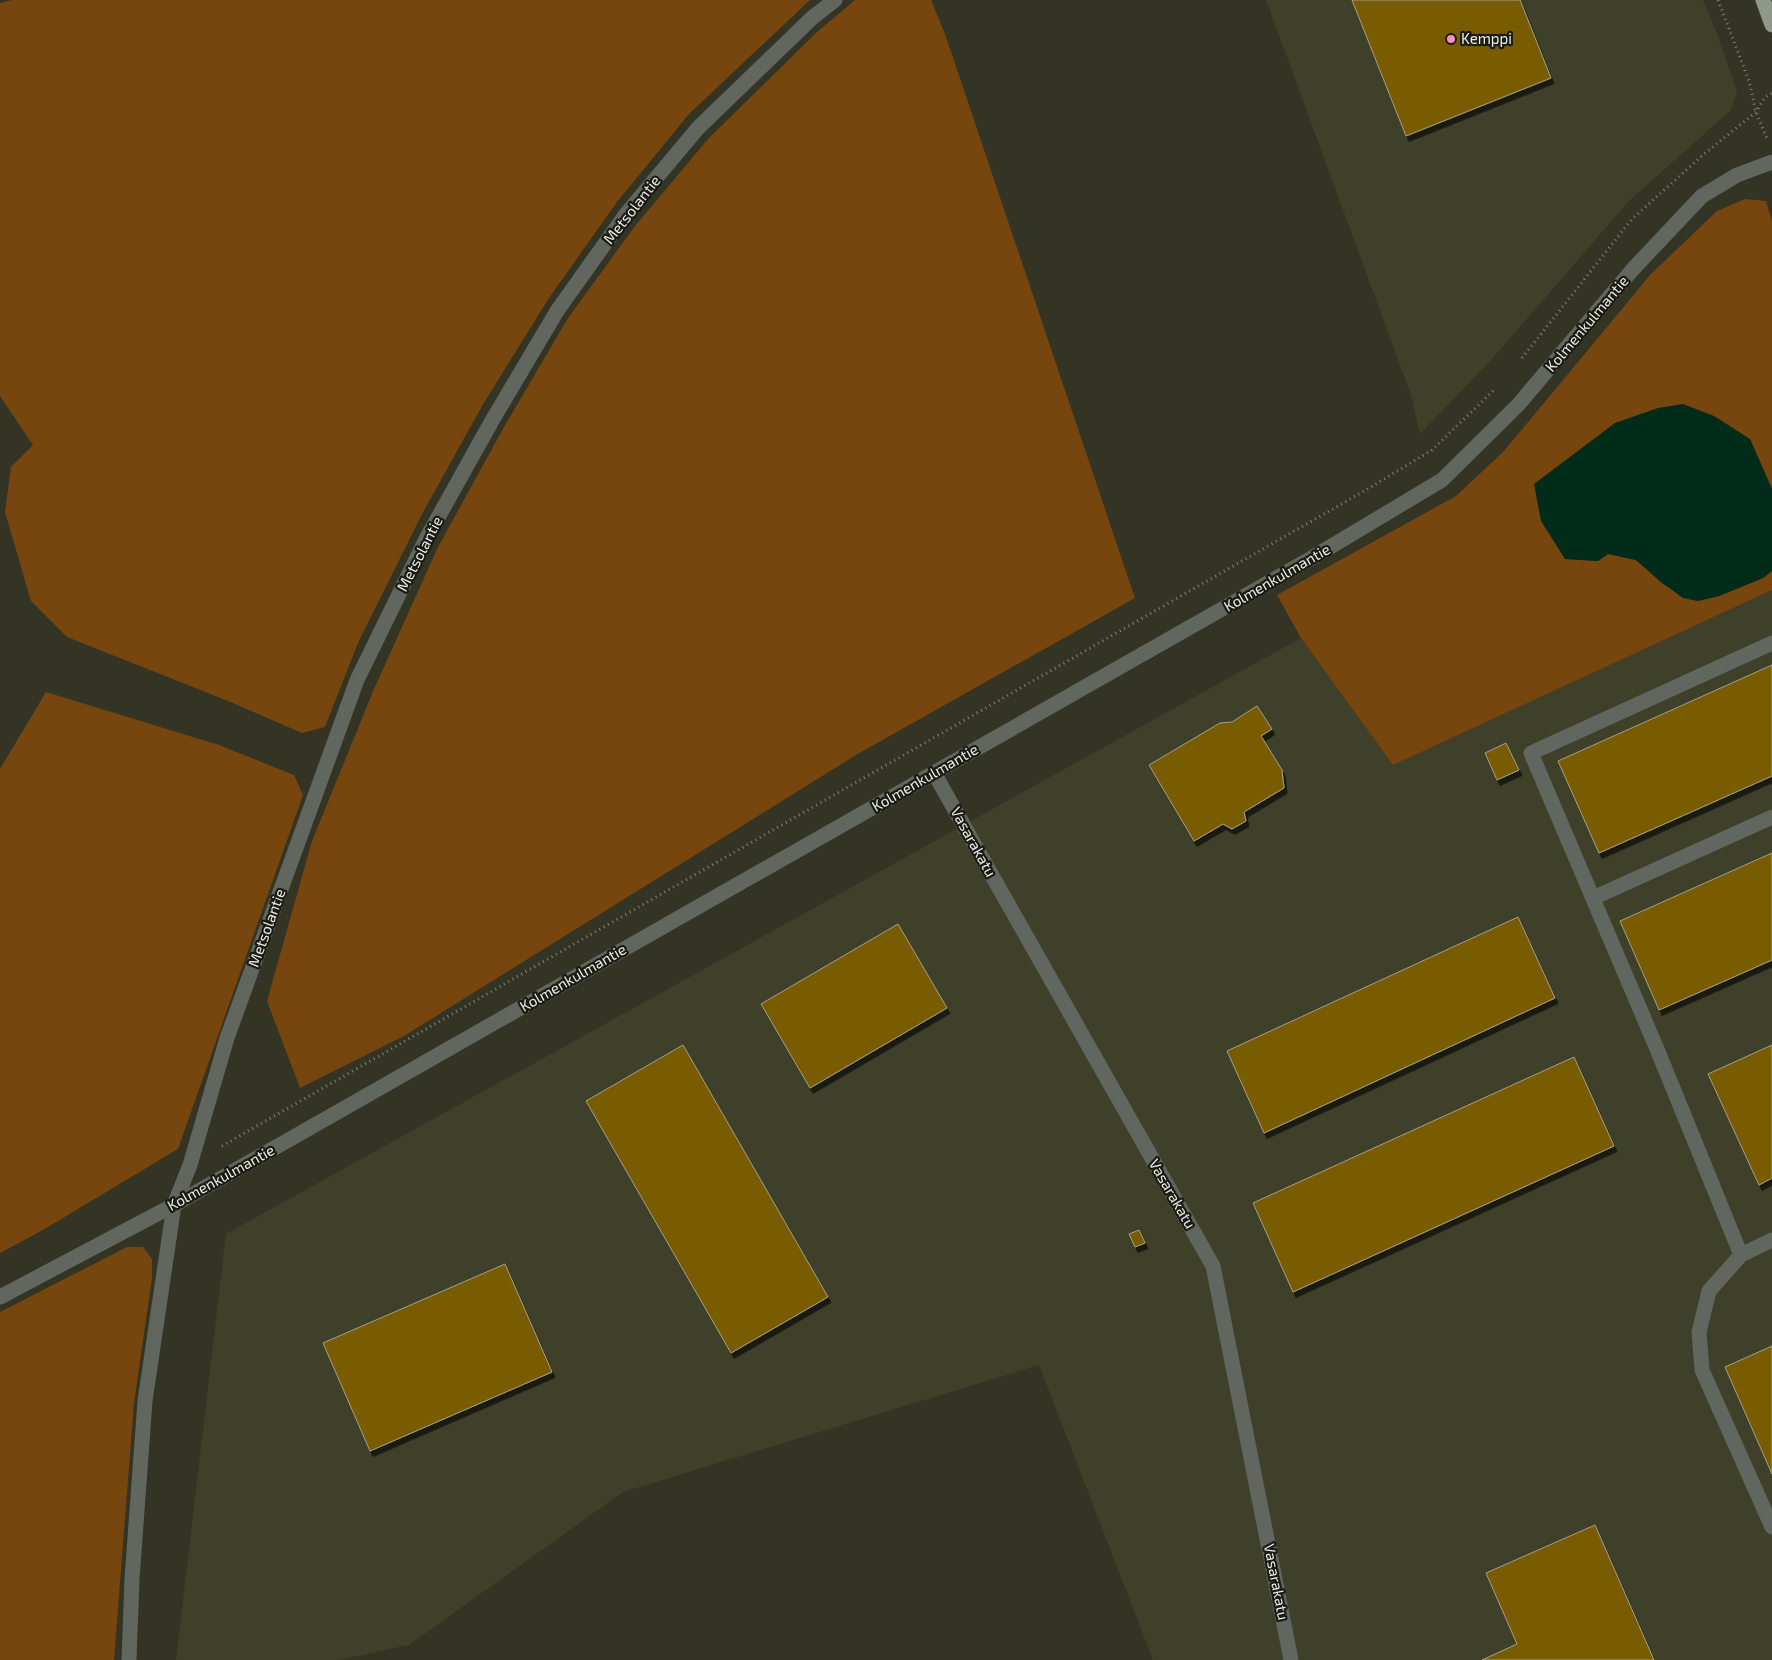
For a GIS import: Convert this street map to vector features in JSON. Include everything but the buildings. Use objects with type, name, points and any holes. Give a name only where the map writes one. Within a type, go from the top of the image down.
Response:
[{"type":"main road","points":[[1763,0],[1772,25]]},
{"type":"street","name":"Metsolantie","points":[[129,1660],[132,1579],[145,1401],[174,1205],[190,1165],[227,1038],[357,680],[431,530],[493,419],[557,311],[626,214],[698,128],[813,17],[835,0]]},
{"type":"street","name":"Kolmenkulmantie","points":[[0,1297],[174,1205],[1310,559],[1442,480],[1518,405],[1633,269],[1702,196],[1737,175],[1772,162]]},
{"type":"street","points":[[1741,1255],[1657,1049],[1531,753],[1772,643]]},
{"type":"street","name":"Vasarakatu","points":[[934,773],[1213,1266],[1292,1660]]},
{"type":"street","points":[[1593,898],[1772,817]]},
{"type":"street","points":[[1772,1240],[1741,1255],[1709,1291],[1698,1332],[1702,1370],[1772,1526]]},
{"type":"path","points":[[1718,0],[1749,81],[1756,112],[1769,145]]},
{"type":"path","points":[[1517,365],[1632,219],[1703,155],[1756,112],[1765,98],[1772,93]]},
{"type":"path","points":[[190,1165],[1371,487],[1432,450],[1498,386]]},
{"type":"shaded area","points":[[12,0],[810,0],[689,114],[617,202],[549,298],[482,406],[421,516],[358,643],[325,727],[302,733],[228,701],[67,637],[31,601],[5,512],[11,467],[33,445],[0,396],[0,3]]},
{"type":"shaded area","points":[[855,0],[931,0],[945,34],[1135,598],[856,755],[404,1036],[300,1088],[267,1001],[312,841],[374,689],[438,547],[504,427],[568,318],[635,226],[709,138],[817,32]]},
{"type":"shaded area","points":[[1266,0],[1703,0],[1737,91],[1731,110],[1629,201],[1492,359],[1420,434],[1411,395]]},
{"type":"shaded area","points":[[1745,199],[1766,201],[1772,221],[1772,489],[1750,439],[1566,559],[1598,561],[1608,554],[1636,560],[1661,582],[1683,597],[1698,601],[1719,596],[1763,578],[1772,571],[1772,590],[1393,765],[1301,638],[1277,595],[1456,496],[1504,451],[1651,274],[1717,211]]},
{"type":"shaded area","points":[[1683,404],[1714,416],[1750,439],[1772,489],[1772,571],[1763,578],[1719,596],[1698,601],[1683,598],[1636,560],[1608,554],[1598,561],[1565,559],[1541,521],[1534,484],[1615,423],[1658,408]]},
{"type":"shaded area","points":[[1772,590],[1772,1660],[1153,1660],[1039,1365],[623,1492],[409,1645],[339,1660],[176,1660],[226,1234],[1301,638],[1393,764]]},
{"type":"shaded area","points":[[46,692],[219,745],[294,775],[303,795],[178,1149],[43,1230],[0,1253],[0,769]]},
{"type":"shaded area","points":[[127,1247],[143,1247],[152,1259],[152,1278],[134,1403],[114,1660],[0,1660],[0,1312]]},
{"type":"place","name":"Kemppi","points":[[1451,39]]}]
